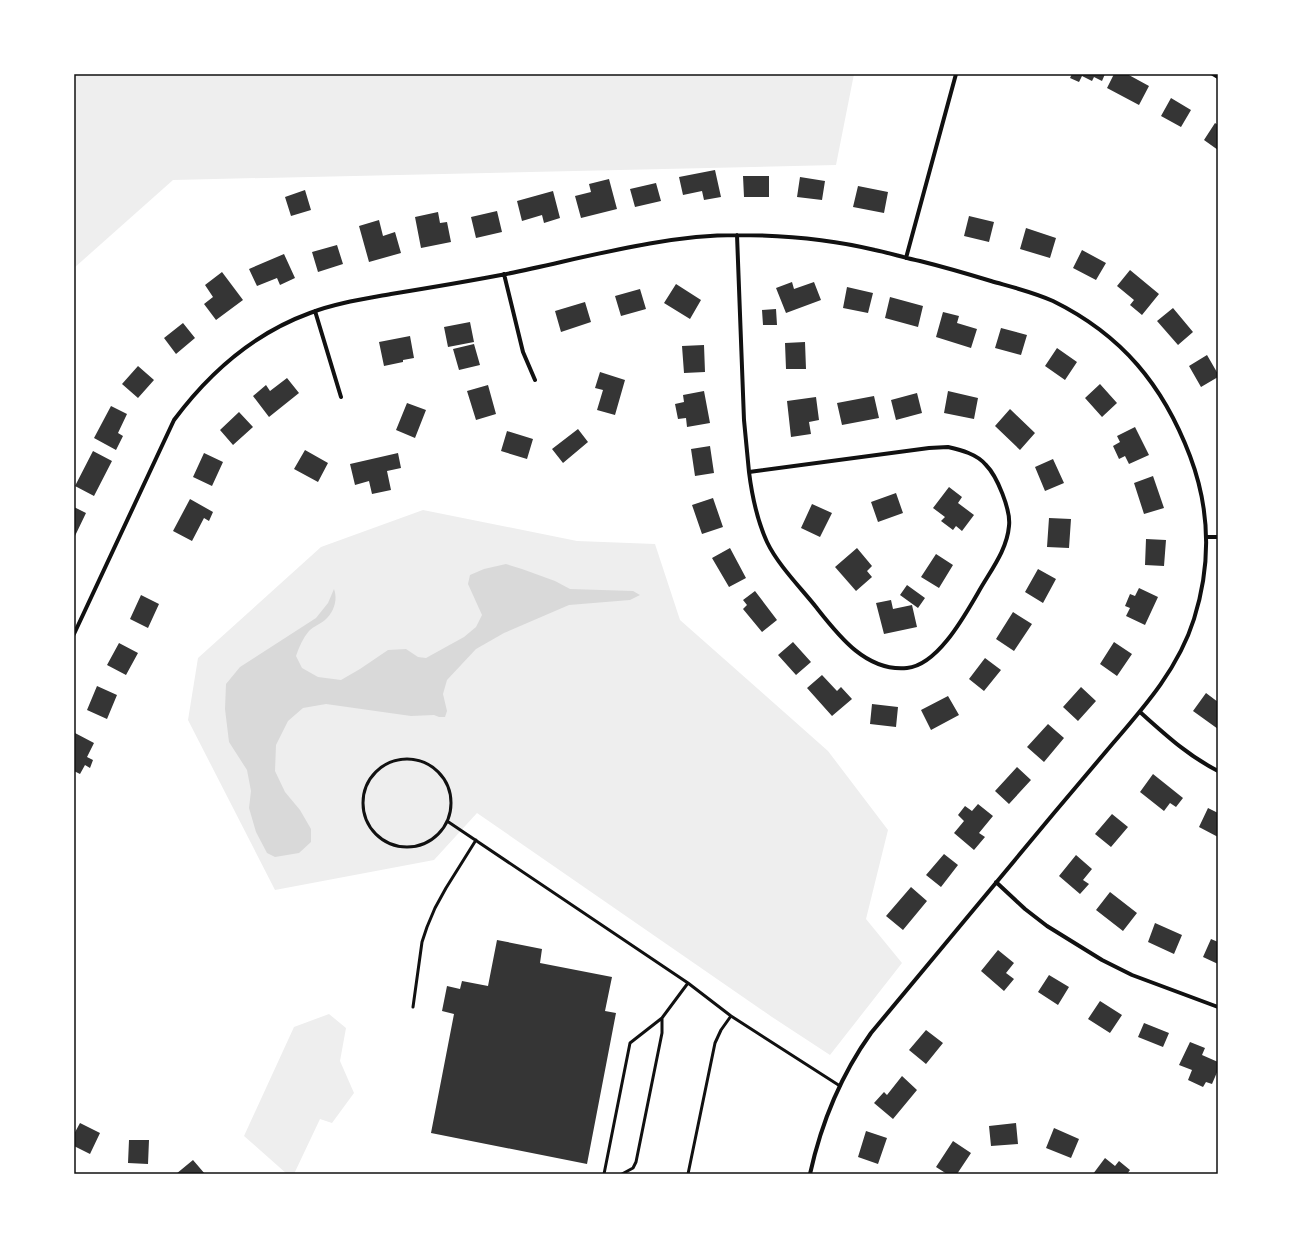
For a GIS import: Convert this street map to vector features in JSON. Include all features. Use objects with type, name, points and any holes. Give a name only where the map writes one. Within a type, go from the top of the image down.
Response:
[{"type":"street","points":[[906,258],[956,74]]},
{"type":"street","points":[[1213,74],[1218,77]]},
{"type":"street","points":[[738,235],[744,420],[749,472],[752,494],[767,542],[781,563],[842,639],[855,651],[877,663],[904,668],[924,662],[941,647],[956,629],[1003,551],[1008,536],[1010,524],[1003,496],[986,465],[979,459],[948,447],[929,448],[749,472]]},
{"type":"street","points":[[74,634],[174,420],[186,403],[234,356],[290,321],[315,311],[349,302],[504,274],[632,247],[713,236],[738,235],[805,238],[835,242],[877,250],[944,267],[1023,290],[1050,300],[1088,321],[1104,332],[1137,364],[1154,384],[1174,417],[1196,473],[1205,517],[1207,537],[1204,573],[1198,605],[1192,625],[1172,668],[1140,712],[996,882],[871,1033],[859,1050],[840,1086],[822,1131],[810,1174]]},
{"type":"street","points":[[504,274],[523,352],[535,380]]},
{"type":"street","points":[[315,311],[340,397]]},
{"type":"street","points":[[1207,537],[1218,537]]},
{"type":"street","points":[[1140,712],[1178,746],[1198,761],[1218,771]]},
{"type":"street","points":[[996,882],[1047,926],[1102,960],[1132,974],[1218,1007]]},
{"type":"lane","points":[[407,759],[426,763],[442,775],[447,784],[452,803],[447,821],[442,831],[435,838],[426,843],[407,847],[388,843],[373,831],[364,813],[364,793],[367,784],[372,775],[379,768],[388,763],[407,759]]},
{"type":"lane","points":[[447,821],[688,983],[731,1016],[840,1086]]},
{"type":"lane","points":[[413,1007],[422,942],[427,927],[446,888],[476,840]]},
{"type":"lane","points":[[604,1174],[630,1043],[662,1018],[688,983]]},
{"type":"lane","points":[[688,1174],[715,1042],[731,1016]]},
{"type":"lane","points":[[622,1174],[632,1168],[636,1162],[662,1033],[662,1018]]},
{"type":"shaded area","points":[[74,74],[854,74],[836,165],[173,180],[74,268]]},
{"type":"shaded area","points":[[423,510],[577,541],[655,544],[680,620],[828,751],[888,830],[866,919],[902,963],[830,1055],[772,1017],[477,813],[434,860],[275,890],[188,720],[198,658],[321,547]]},
{"type":"shaded area","points":[[506,564],[555,581],[570,589],[633,591],[640,595],[630,600],[569,605],[504,633],[476,649],[447,680],[443,694],[447,711],[445,717],[434,715],[411,716],[326,704],[303,708],[288,721],[276,745],[275,771],[285,792],[300,810],[311,829],[311,842],[299,853],[275,857],[267,853],[256,832],[249,808],[251,791],[247,770],[229,742],[225,709],[226,684],[240,667],[316,618],[328,603],[334,589],[336,597],[333,610],[325,620],[309,631],[298,649],[296,656],[302,668],[318,677],[341,680],[388,650],[406,649],[418,657],[426,658],[464,637],[476,627],[482,615],[468,584],[470,575],[484,569]]},
{"type":"shaded area","points":[[329,1014],[346,1028],[340,1061],[354,1093],[332,1123],[320,1119],[294,1174],[287,1174],[244,1136],[294,1027]]},
{"type":"building","points":[[1072,74],[1105,74],[1102,81],[1094,77],[1092,81],[1082,76],[1079,82],[1070,78]]},
{"type":"building","points":[[1114,74],[1127,74],[1149,86],[1139,105],[1107,88]]},
{"type":"building","points":[[1171,98],[1191,110],[1181,127],[1161,116]]},
{"type":"building","points":[[1215,123],[1218,125],[1218,150],[1204,140]]},
{"type":"building","points":[[715,170],[721,197],[704,200],[702,191],[683,195],[679,177]]},
{"type":"building","points":[[743,176],[769,176],[769,197],[744,197]]},
{"type":"building","points":[[800,177],[825,181],[822,200],[797,197]]},
{"type":"building","points":[[609,179],[617,209],[581,218],[575,196],[591,192],[589,184]]},
{"type":"building","points":[[656,183],[661,201],[635,207],[630,189]]},
{"type":"building","points":[[858,186],[888,192],[884,213],[853,207]]},
{"type":"building","points":[[305,190],[311,210],[291,216],[285,197]]},
{"type":"building","points":[[553,191],[560,218],[544,223],[542,215],[522,221],[517,201]]},
{"type":"building","points":[[497,211],[502,232],[476,238],[471,217]]},
{"type":"building","points":[[438,212],[440,223],[447,222],[451,242],[421,248],[415,217]]},
{"type":"building","points":[[969,216],[994,222],[989,242],[964,236]]},
{"type":"building","points":[[379,220],[383,236],[395,232],[401,253],[369,262],[359,226]]},
{"type":"building","points":[[1026,228],[1056,238],[1050,258],[1020,249]]},
{"type":"building","points":[[337,245],[343,264],[318,272],[312,252]]},
{"type":"building","points":[[1082,250],[1106,263],[1096,280],[1073,268]]},
{"type":"building","points":[[284,254],[295,278],[280,285],[277,278],[257,286],[249,269]]},
{"type":"building","points":[[1130,270],[1159,294],[1142,315],[1130,305],[1134,300],[1117,286]]},
{"type":"building","points":[[222,272],[243,300],[216,320],[204,304],[213,297],[205,285]]},
{"type":"building","points":[[792,282],[794,289],[814,282],[821,300],[786,313],[776,288]]},
{"type":"building","points":[[676,284],[701,300],[690,319],[664,303]]},
{"type":"building","points":[[847,287],[873,293],[868,313],[843,308]]},
{"type":"building","points":[[640,289],[646,309],[621,316],[615,296]]},
{"type":"building","points":[[890,297],[923,306],[918,327],[885,318]]},
{"type":"building","points":[[585,302],[591,322],[561,332],[555,311]]},
{"type":"building","points":[[1173,308],[1193,332],[1178,345],[1157,321]]},
{"type":"building","points":[[776,309],[777,325],[763,325],[762,310]]},
{"type":"building","points":[[943,312],[959,316],[957,323],[977,329],[971,348],[936,337]]},
{"type":"building","points":[[470,322],[474,342],[448,347],[444,327]]},
{"type":"building","points":[[183,323],[195,338],[176,354],[164,338]]},
{"type":"building","points":[[1001,328],[1027,335],[1021,355],[995,348]]},
{"type":"building","points":[[410,336],[414,358],[384,366],[379,342]]},
{"type":"building","points":[[805,342],[806,369],[786,369],[785,343]]},
{"type":"building","points":[[474,344],[480,365],[459,370],[453,349]]},
{"type":"building","points":[[704,345],[705,372],[684,373],[682,346]]},
{"type":"building","points":[[1057,348],[1077,362],[1065,380],[1045,366]]},
{"type":"building","points":[[1207,355],[1218,374],[1218,377],[1201,387],[1189,366]]},
{"type":"building","points":[[138,366],[154,380],[138,398],[122,384]]},
{"type":"building","points":[[600,372],[625,380],[615,415],[597,410],[603,390],[595,388]]},
{"type":"building","points":[[287,378],[299,393],[269,417],[253,396],[266,385],[270,391]]},
{"type":"building","points":[[1100,384],[1117,403],[1102,417],[1085,398]]},
{"type":"building","points":[[488,385],[496,414],[476,420],[467,391]]},
{"type":"building","points":[[704,391],[710,423],[687,427],[686,418],[678,419],[675,404],[684,402],[683,395]]},
{"type":"building","points":[[948,391],[978,398],[974,419],[944,413]]},
{"type":"building","points":[[917,393],[922,413],[896,420],[891,400]]},
{"type":"building","points":[[874,396],[879,418],[842,425],[837,403]]},
{"type":"building","points":[[816,397],[819,420],[809,422],[811,434],[791,437],[787,401]]},
{"type":"building","points":[[407,403],[426,410],[415,438],[396,430]]},
{"type":"building","points":[[111,406],[127,414],[118,433],[123,436],[116,450],[94,438]]},
{"type":"building","points":[[1010,409],[1035,433],[1020,450],[995,426]]},
{"type":"building","points":[[239,412],[253,427],[233,445],[220,430]]},
{"type":"building","points":[[1135,427],[1149,455],[1129,464],[1125,456],[1119,459],[1113,446],[1120,442],[1117,436]]},
{"type":"building","points":[[578,429],[588,442],[563,463],[552,449]]},
{"type":"building","points":[[507,431],[533,439],[527,459],[501,451]]},
{"type":"building","points":[[710,446],[714,473],[695,476],[691,449]]},
{"type":"building","points":[[305,450],[328,463],[318,482],[294,469]]},
{"type":"building","points":[[93,451],[112,461],[94,496],[75,486]]},
{"type":"building","points":[[204,453],[223,462],[212,486],[193,477]]},
{"type":"building","points":[[398,453],[401,468],[387,471],[391,490],[372,494],[369,481],[355,485],[350,464]]},
{"type":"building","points":[[1053,459],[1064,483],[1045,491],[1035,467]]},
{"type":"building","points":[[1153,476],[1164,508],[1144,514],[1134,483]]},
{"type":"building","points":[[949,487],[962,497],[958,503],[974,515],[962,531],[956,526],[953,530],[941,521],[945,517],[933,508]]},
{"type":"building","points":[[896,493],[903,513],[878,522],[871,502]]},
{"type":"building","points":[[713,498],[723,527],[702,534],[692,505]]},
{"type":"building","points":[[190,499],[213,512],[209,521],[204,518],[192,541],[173,531]]},
{"type":"building","points":[[812,504],[832,513],[820,537],[801,528]]},
{"type":"building","points":[[74,507],[86,513],[74,538]]},
{"type":"building","points":[[1049,518],[1071,519],[1069,548],[1047,547]]},
{"type":"building","points":[[1146,539],[1166,540],[1164,566],[1145,565]]},
{"type":"building","points":[[730,548],[746,578],[729,587],[712,558]]},
{"type":"building","points":[[857,548],[872,566],[867,571],[872,577],[856,591],[835,567]]},
{"type":"building","points":[[936,554],[953,565],[939,588],[921,577]]},
{"type":"building","points":[[1038,569],[1056,579],[1043,603],[1025,592]]},
{"type":"building","points":[[907,585],[925,598],[918,608],[900,595]]},
{"type":"building","points":[[1139,588],[1158,597],[1145,625],[1126,616],[1130,608],[1125,606],[1130,594],[1135,596]]},
{"type":"building","points":[[755,591],[777,620],[762,632],[743,609],[747,605],[743,600]]},
{"type":"building","points":[[141,595],[159,604],[148,628],[130,619]]},
{"type":"building","points":[[891,600],[893,609],[912,605],[917,627],[884,634],[876,603]]},
{"type":"building","points":[[1013,612],[1032,624],[1014,651],[996,639]]},
{"type":"building","points":[[793,642],[811,662],[796,675],[778,655]]},
{"type":"building","points":[[1114,642],[1132,654],[1117,676],[1100,664]]},
{"type":"building","points":[[119,643],[138,653],[126,675],[107,665]]},
{"type":"building","points":[[985,658],[1001,670],[984,691],[969,679]]},
{"type":"building","points":[[822,675],[837,691],[841,687],[852,699],[832,716],[807,688]]},
{"type":"building","points":[[97,686],[117,695],[107,719],[87,710]]},
{"type":"building","points":[[1081,687],[1096,701],[1078,721],[1063,707]]},
{"type":"building","points":[[1206,693],[1218,702],[1218,729],[1193,711]]},
{"type":"building","points":[[948,696],[959,715],[931,730],[921,710]]},
{"type":"building","points":[[872,704],[898,707],[896,727],[870,724]]},
{"type":"building","points":[[1048,724],[1064,738],[1044,762],[1027,747]]},
{"type":"building","points":[[75,733],[94,743],[87,757],[93,760],[90,768],[85,765],[80,774],[74,771]]},
{"type":"building","points":[[1017,767],[1031,780],[1009,804],[995,791]]},
{"type":"building","points":[[1153,774],[1183,798],[1176,807],[1170,803],[1164,811],[1140,792]]},
{"type":"building","points":[[978,804],[993,816],[979,833],[985,837],[974,850],[954,833],[964,821],[958,815],[965,806],[972,811]]},
{"type":"building","points":[[1208,808],[1218,813],[1218,837],[1199,827]]},
{"type":"building","points":[[1112,814],[1128,827],[1111,847],[1095,834]]},
{"type":"building","points":[[944,854],[958,865],[941,887],[926,875]]},
{"type":"building","points":[[1076,855],[1092,869],[1083,880],[1089,884],[1080,894],[1059,876]]},
{"type":"building","points":[[911,887],[927,901],[903,930],[886,916]]},
{"type":"building","points":[[1110,892],[1137,913],[1123,931],[1096,910]]},
{"type":"building","points":[[1155,923],[1182,935],[1174,954],[1148,942]]},
{"type":"building","points":[[1211,939],[1218,942],[1218,964],[1203,957]]},
{"type":"building","points":[[497,940],[542,949],[540,963],[612,977],[605,1011],[616,1013],[587,1164],[431,1133],[454,1014],[442,1011],[447,986],[460,989],[462,981],[488,986]]},
{"type":"building","points":[[998,950],[1014,963],[1006,973],[1014,979],[1004,991],[981,971]]},
{"type":"building","points":[[1049,975],[1069,987],[1058,1005],[1038,992]]},
{"type":"building","points":[[1100,1001],[1122,1015],[1110,1033],[1088,1019]]},
{"type":"building","points":[[1144,1023],[1169,1033],[1163,1047],[1138,1037]]},
{"type":"building","points":[[926,1030],[943,1043],[926,1064],[909,1050]]},
{"type":"building","points":[[1190,1042],[1205,1048],[1202,1055],[1218,1062],[1218,1070],[1212,1084],[1206,1082],[1203,1087],[1188,1080],[1192,1070],[1179,1065]]},
{"type":"building","points":[[902,1076],[917,1090],[893,1119],[874,1103],[884,1092],[887,1095]]},
{"type":"building","points":[[80,1123],[100,1133],[90,1154],[74,1146],[74,1134]]},
{"type":"building","points":[[1016,1123],[1018,1144],[991,1146],[989,1126]]},
{"type":"building","points":[[1054,1128],[1079,1139],[1071,1158],[1046,1148]]},
{"type":"building","points":[[866,1131],[887,1138],[878,1164],[858,1157]]},
{"type":"building","points":[[129,1140],[149,1140],[148,1164],[128,1163]]},
{"type":"building","points":[[953,1141],[971,1153],[957,1174],[947,1174],[936,1167]]},
{"type":"building","points":[[1105,1158],[1115,1166],[1119,1161],[1130,1170],[1127,1174],[1093,1174]]},
{"type":"building","points":[[193,1160],[205,1174],[176,1174]]}]
